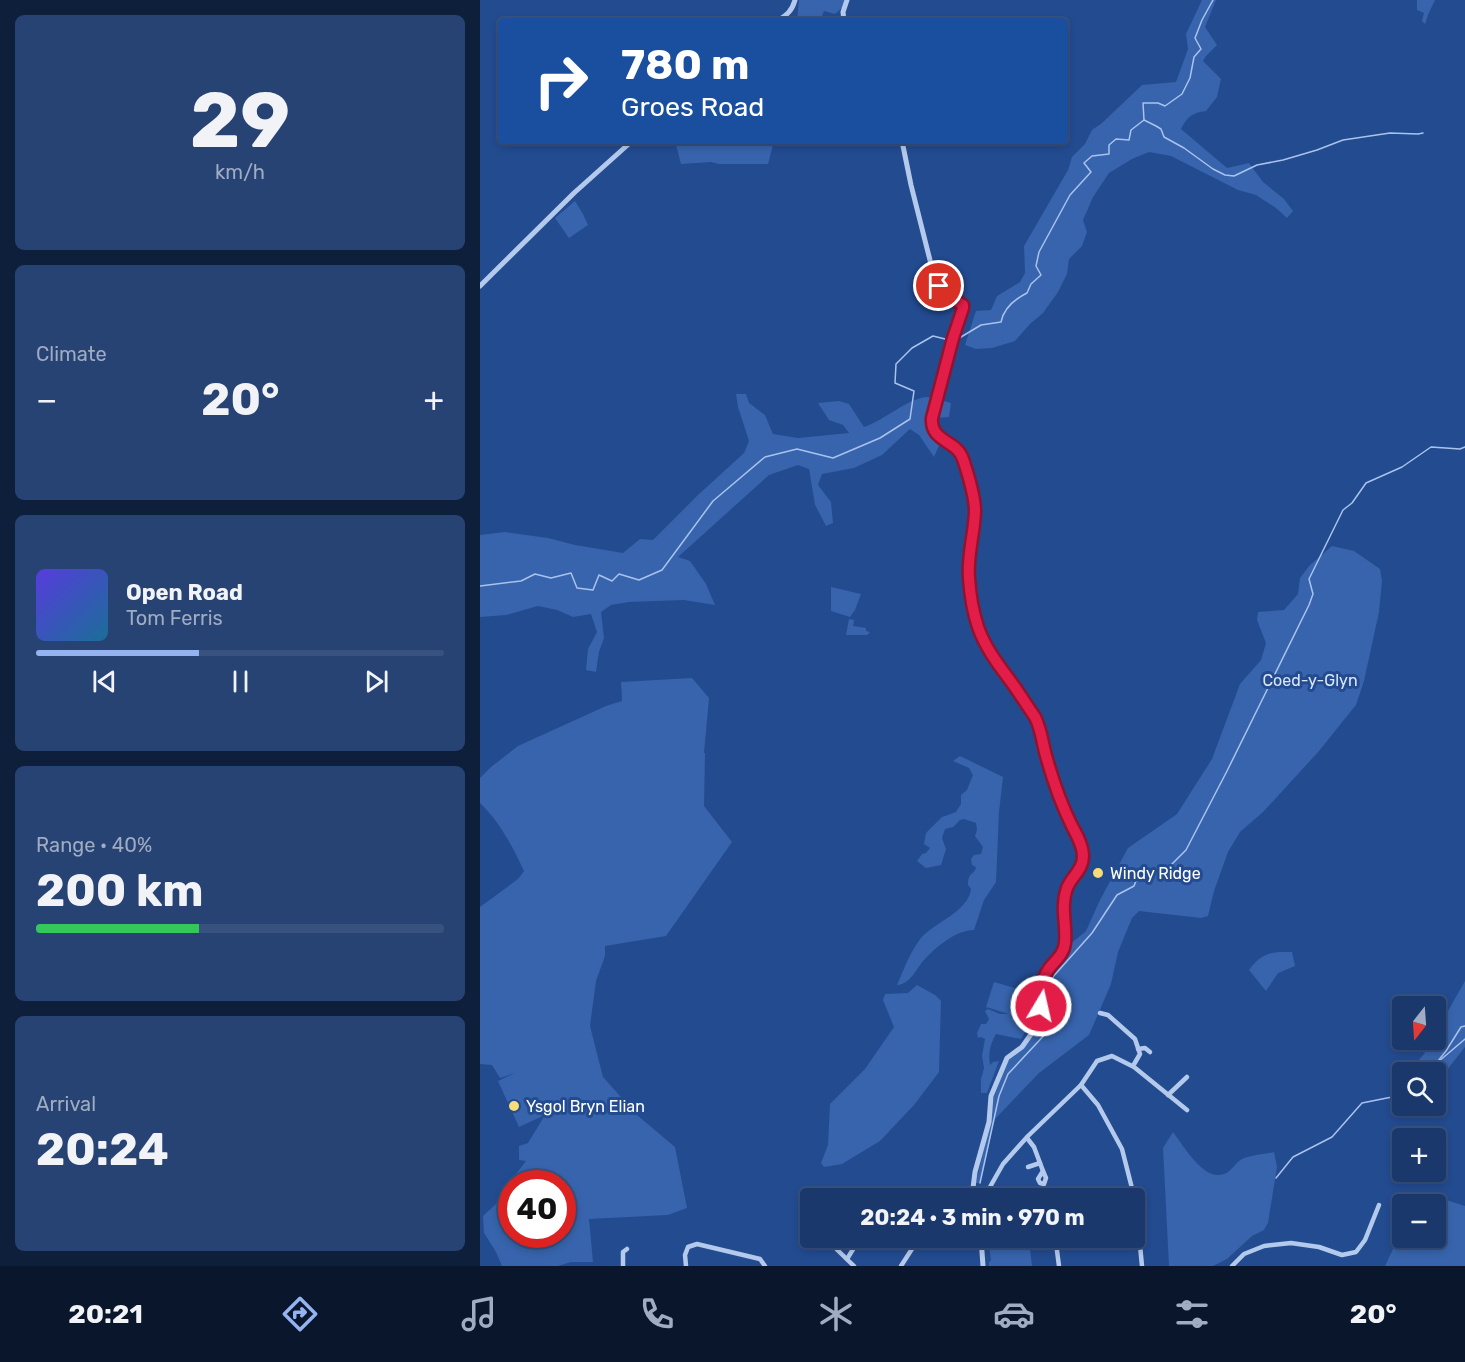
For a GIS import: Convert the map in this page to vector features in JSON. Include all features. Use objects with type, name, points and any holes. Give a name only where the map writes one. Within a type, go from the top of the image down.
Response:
[{"type":"street","points":[[782,18],[792,10],[795,0]]},
{"type":"street","points":[[844,18],[847,0]]},
{"type":"street","points":[[480,286],[574,193],[629,144]]},
{"type":"street","points":[[903,144],[935,279],[943,291],[963,305],[931,424],[938,436],[955,447],[961,455],[973,498],[975,509],[969,578],[975,614],[989,650],[1040,728],[1044,750],[1063,808],[1083,851],[1080,869],[1068,886],[1064,902],[1065,944],[1059,958],[1048,971],[1034,1030],[1022,1047],[1007,1058],[991,1096],[989,1122],[975,1172],[973,1188]]},
{"type":"street","points":[[1100,1013],[1121,1023],[1135,1039],[1140,1054],[1133,1066]]},
{"type":"street","points":[[1138,1049],[1145,1048],[1150,1052]]},
{"type":"street","points":[[989,1188],[1003,1164],[1081,1085],[1097,1061],[1112,1056],[1133,1066],[1187,1110]]},
{"type":"street","points":[[1168,1095],[1187,1077]]},
{"type":"street","points":[[1081,1085],[1098,1105],[1122,1149],[1136,1204],[1142,1266]]},
{"type":"street","points":[[1027,1138],[1034,1147],[1043,1172]]},
{"type":"street","points":[[1028,1167],[1040,1163]]},
{"type":"street","points":[[1232,1266],[1244,1254],[1264,1245],[1291,1243],[1319,1247],[1342,1255],[1356,1252],[1365,1240],[1379,1205]]},
{"type":"street","points":[[686,1266],[685,1255],[688,1247],[697,1244],[760,1259],[765,1266]]},
{"type":"street","points":[[835,1248],[852,1266]]},
{"type":"street","points":[[847,1259],[854,1248]]},
{"type":"street","points":[[901,1266],[913,1248]]},
{"type":"street","points":[[982,1248],[983,1266]]},
{"type":"street","points":[[1057,1248],[1059,1266]]},
{"type":"street","points":[[623,1266],[622,1252],[627,1249]]},
{"type":"green space","points":[[799,0],[845,0],[843,7],[835,14],[824,11],[822,16],[825,18],[797,18]]},
{"type":"green space","points":[[1202,0],[1216,0],[1205,27],[1217,45],[1203,61],[1221,79],[1217,97],[1206,111],[1191,116],[1181,129],[1227,168],[1249,163],[1263,182],[1284,199],[1293,211],[1287,218],[1256,195],[1238,190],[1171,156],[1149,152],[1109,173],[1093,197],[1083,220],[1087,232],[1082,246],[1069,259],[1067,274],[1043,313],[1015,341],[992,348],[976,349],[965,345],[976,311],[991,310],[997,296],[1020,282],[1025,273],[1024,246],[1068,170],[1072,157],[1085,144],[1092,130],[1142,85],[1176,82],[1188,49],[1186,34]]},
{"type":"green space","points":[[1417,0],[1435,0],[1425,24],[1422,21],[1424,13],[1417,10]]},
{"type":"green space","points":[[676,144],[773,144],[768,164],[711,162],[681,164]]},
{"type":"green space","points":[[575,201],[588,225],[569,238],[555,218]]},
{"type":"green space","points":[[736,394],[746,394],[749,403],[765,415],[773,434],[798,438],[849,433],[843,425],[829,420],[818,403],[839,401],[849,404],[864,427],[919,399],[930,397],[951,403],[949,417],[933,418],[931,425],[942,439],[934,457],[919,435],[910,429],[882,455],[854,468],[822,474],[818,485],[831,502],[833,523],[826,526],[815,505],[809,469],[798,465],[769,475],[678,557],[690,561],[706,584],[715,605],[684,600],[611,605],[601,612],[604,638],[596,672],[586,670],[588,649],[597,632],[591,614],[573,617],[557,610],[538,606],[506,615],[480,617],[480,535],[505,532],[623,553],[640,539],[653,540],[744,453],[749,441]]},
{"type":"green space","name":"Coed-y-Glyn","points":[[1332,546],[1354,551],[1380,569],[1382,581],[1379,612],[1364,681],[1356,705],[1319,751],[1263,812],[1240,832],[1228,852],[1208,916],[1201,918],[1139,911],[1132,918],[1118,952],[1111,984],[1089,1035],[1039,1073],[995,1119],[980,1183],[976,1183],[994,1096],[1008,1061],[1023,1049],[1036,1031],[1046,999],[1045,986],[1050,972],[1060,961],[1068,946],[1086,931],[1128,848],[1177,814],[1212,759],[1240,684],[1261,660],[1266,643],[1257,620],[1258,612],[1284,610],[1298,594],[1300,578],[1310,565]]},
{"type":"green space","points":[[831,587],[861,594],[850,617],[831,611]]},
{"type":"green space","points":[[849,619],[854,620],[853,626],[866,628],[866,631],[870,632],[867,635],[846,635]]},
{"type":"green space","points":[[692,678],[709,698],[704,753],[704,806],[732,842],[666,936],[605,946],[605,956],[596,981],[590,1026],[603,1077],[637,1115],[675,1147],[687,1208],[668,1215],[589,1219],[593,1262],[571,1262],[558,1266],[502,1266],[484,1233],[483,1216],[497,1203],[498,1248],[576,1248],[576,1170],[519,1170],[526,1161],[519,1160],[519,1146],[528,1143],[545,1115],[519,1127],[498,1081],[515,1073],[500,1078],[492,1065],[480,1064],[480,907],[518,879],[524,871],[500,826],[480,803],[480,778],[518,746],[622,701],[621,682]]},
{"type":"green space","points":[[960,756],[1003,777],[996,882],[984,900],[974,930],[960,933],[947,940],[924,960],[910,979],[897,985],[910,955],[921,938],[958,910],[969,897],[971,889],[968,885],[969,878],[976,867],[972,865],[971,859],[974,855],[981,854],[983,847],[975,836],[976,823],[964,819],[953,827],[945,829],[942,838],[946,849],[941,865],[926,868],[917,861],[930,848],[924,844],[926,833],[942,817],[956,812],[961,804],[961,795],[967,790],[973,775],[969,768],[953,761]]},
{"type":"green space","points":[[1280,952],[1292,952],[1295,966],[1278,973],[1266,991],[1249,970],[1262,957]]},
{"type":"green space","points":[[1465,981],[1465,1047],[1446,1071],[1446,1062],[1417,1062],[1426,1050],[1446,1050],[1446,1014]]},
{"type":"green space","points":[[994,982],[1038,995],[1030,1024],[1021,1039],[996,1034],[990,1049],[990,1065],[999,1061],[987,1093],[981,1093],[985,1039],[978,1038],[977,1033],[981,1024],[986,1024],[989,1019],[985,1011],[988,1009],[1000,1014],[1009,1014],[986,1007]]},
{"type":"green space","points":[[917,985],[941,1001],[939,1072],[914,1105],[880,1141],[842,1164],[824,1167],[821,1163],[828,1145],[830,1104],[865,1069],[894,1027],[883,1000],[885,994],[908,993]]},
{"type":"green space","points":[[1173,1132],[1202,1168],[1216,1175],[1227,1173],[1245,1158],[1274,1152],[1277,1167],[1268,1223],[1264,1230],[1252,1236],[1227,1259],[1213,1266],[1169,1266],[1163,1148]]},
{"type":"green space","points":[[1446,1200],[1465,1206],[1465,1266],[1385,1266],[1394,1248],[1446,1248]]},
{"type":"green space","points":[[989,1248],[1030,1248],[1032,1266],[989,1266],[991,1261]]},
{"type":"waterway","points":[[956,340],[981,325],[1001,322],[1007,308],[1027,293],[1031,284],[1041,275],[1036,266],[1039,252],[1070,195],[1091,172],[1084,163],[1092,156],[1109,154],[1109,145],[1116,139],[1129,140],[1131,130],[1144,120],[1143,103],[1158,103],[1165,106],[1182,94],[1190,78],[1194,57],[1201,49],[1195,38],[1213,0]]},
{"type":"waterway","points":[[1144,120],[1161,129],[1164,137],[1213,169],[1225,175],[1234,176],[1257,165],[1283,160],[1343,140],[1390,133],[1423,133]]},
{"type":"waterway","points":[[480,586],[521,581],[535,574],[551,578],[571,573],[577,588],[593,590],[599,575],[612,581],[619,574],[639,580],[662,570],[713,501],[765,457],[797,449],[833,458],[880,438],[910,419],[914,391],[895,383],[896,364],[912,348],[933,336],[949,340]]},
{"type":"waterway","points":[[980,1183],[999,1096],[1008,1074],[1050,1029],[1056,1007],[1056,989],[1051,979],[1092,933],[1117,895],[1134,886],[1137,878],[1154,869],[1168,868],[1186,850],[1309,605],[1313,594],[1309,579],[1343,510],[1352,503],[1366,483],[1402,467],[1431,447],[1460,449],[1465,447]]},
{"type":"waterway","points":[[1437,1062],[1461,1027],[1465,1026]]},
{"type":"waterway","points":[[1438,1062],[1465,1039]]},
{"type":"waterway","points":[[1276,1178],[1293,1157],[1332,1137],[1362,1103],[1392,1097]]},
{"type":"waterway","points":[[950,1188],[962,1187]]},
{"type":"place","name":"Windy Ridge","points":[[1098,873]]},
{"type":"place","name":"Ysgol Bryn Elian","points":[[514,1106]]},
{"type":"route","points":[[939,286],[948,296],[963,305],[963,308],[931,424],[938,436],[959,451],[973,498],[975,509],[969,554],[969,578],[975,614],[979,628],[995,661],[1035,717],[1063,808],[1083,851],[1080,869],[1068,886],[1064,902],[1065,944],[1059,958],[1048,971],[1043,985],[1041,1006]]}]
